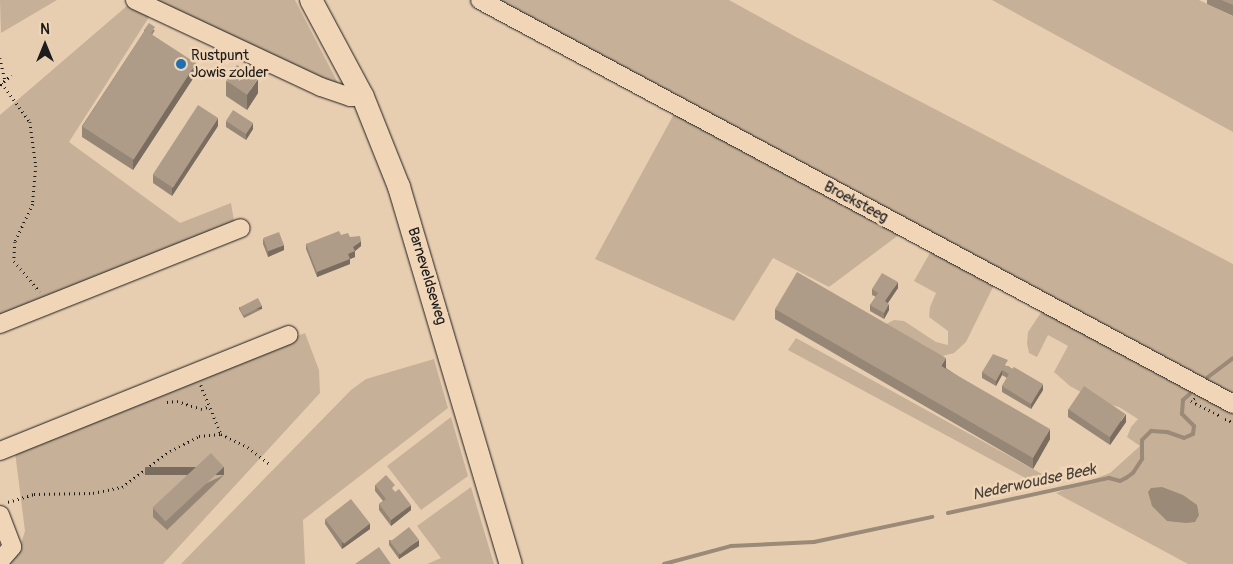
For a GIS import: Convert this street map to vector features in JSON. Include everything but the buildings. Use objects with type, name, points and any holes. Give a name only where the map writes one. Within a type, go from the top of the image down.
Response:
[{"type":"main road","name":"Barneveldseweg","points":[[311,0],[363,97],[399,187],[511,564]]},
{"type":"street","points":[[135,0],[320,87],[350,97],[363,97]]},
{"type":"street","name":"Broeksteeg","points":[[480,0],[1233,404]]},
{"type":"street","points":[[0,324],[242,228]]},
{"type":"street","points":[[0,452],[289,335]]},
{"type":"street","points":[[0,515],[12,546],[0,561]]},
{"type":"path","points":[[0,58],[3,83],[30,122],[36,166],[33,204],[15,242],[14,260],[39,288],[45,306]]},
{"type":"path","points":[[3,83],[11,75]]},
{"type":"path","points":[[196,372],[221,434]]},
{"type":"path","points":[[160,402],[177,401],[201,408],[210,406]]},
{"type":"path","points":[[0,504],[34,494],[93,493],[122,486],[170,451],[199,436],[221,434],[248,446],[270,464]]},
{"type":"shaded area","points":[[0,0],[57,0],[1,33]]},
{"type":"shaded area","points":[[152,0],[295,0],[340,87]]},
{"type":"shaded area","points":[[490,0],[729,0],[796,37],[1233,264],[1233,397]]},
{"type":"shaded area","points":[[992,0],[1199,0],[1233,15],[1233,132]]},
{"type":"shaded area","points":[[128,5],[151,14],[69,142],[180,223],[231,203],[235,227],[0,317],[0,115]]},
{"type":"shaded area","points":[[674,114],[900,234],[829,287],[773,258],[734,321],[595,259]]},
{"type":"shaded area","points":[[931,251],[994,285],[966,342],[954,353],[935,358],[886,324],[894,320],[904,321],[936,342],[948,345],[948,331],[929,317],[930,307],[936,293],[914,281]]},
{"type":"shaded area","points":[[1042,311],[1233,413],[1233,564],[1188,564],[1056,493],[1110,473],[1140,446],[1127,437],[1131,427],[1138,419],[1119,407],[1095,400],[1070,386],[1054,372],[1068,346],[1048,335],[1037,357],[1029,353],[1027,344],[1028,332]]},
{"type":"shaded area","points":[[305,333],[319,370],[320,393],[163,564],[6,564],[20,547],[25,531],[15,452]]},
{"type":"shaded area","points":[[796,338],[1051,479],[1044,488],[788,350]]},
{"type":"shaded area","points":[[434,359],[448,408],[303,520],[305,564],[181,564],[351,390],[366,379]]},
{"type":"shaded area","points":[[451,417],[468,476],[421,510],[387,466]]},
{"type":"shaded area","points":[[471,487],[494,564],[427,564],[441,558],[417,526]]},
{"type":"shaded area","points":[[1162,487],[1183,495],[1197,505],[1199,515],[1195,522],[1167,521],[1152,506],[1148,492],[1151,488]]},
{"type":"waterway","name":"Nederwoudse Beek","points":[[1208,377],[1233,358]]},
{"type":"waterway","name":"Nederwoudse Beek","points":[[948,513],[1109,478],[1120,481],[1133,473],[1142,459],[1142,440],[1151,431],[1167,432],[1184,438],[1193,434],[1194,426],[1182,414],[1183,400],[1190,394]]},
{"type":"waterway","name":"Nederwoudse Beek","points":[[664,564],[731,546],[814,542],[932,517]]},
{"type":"place","name":"Rustpunt Jowis zolder","points":[[181,64]]}]
